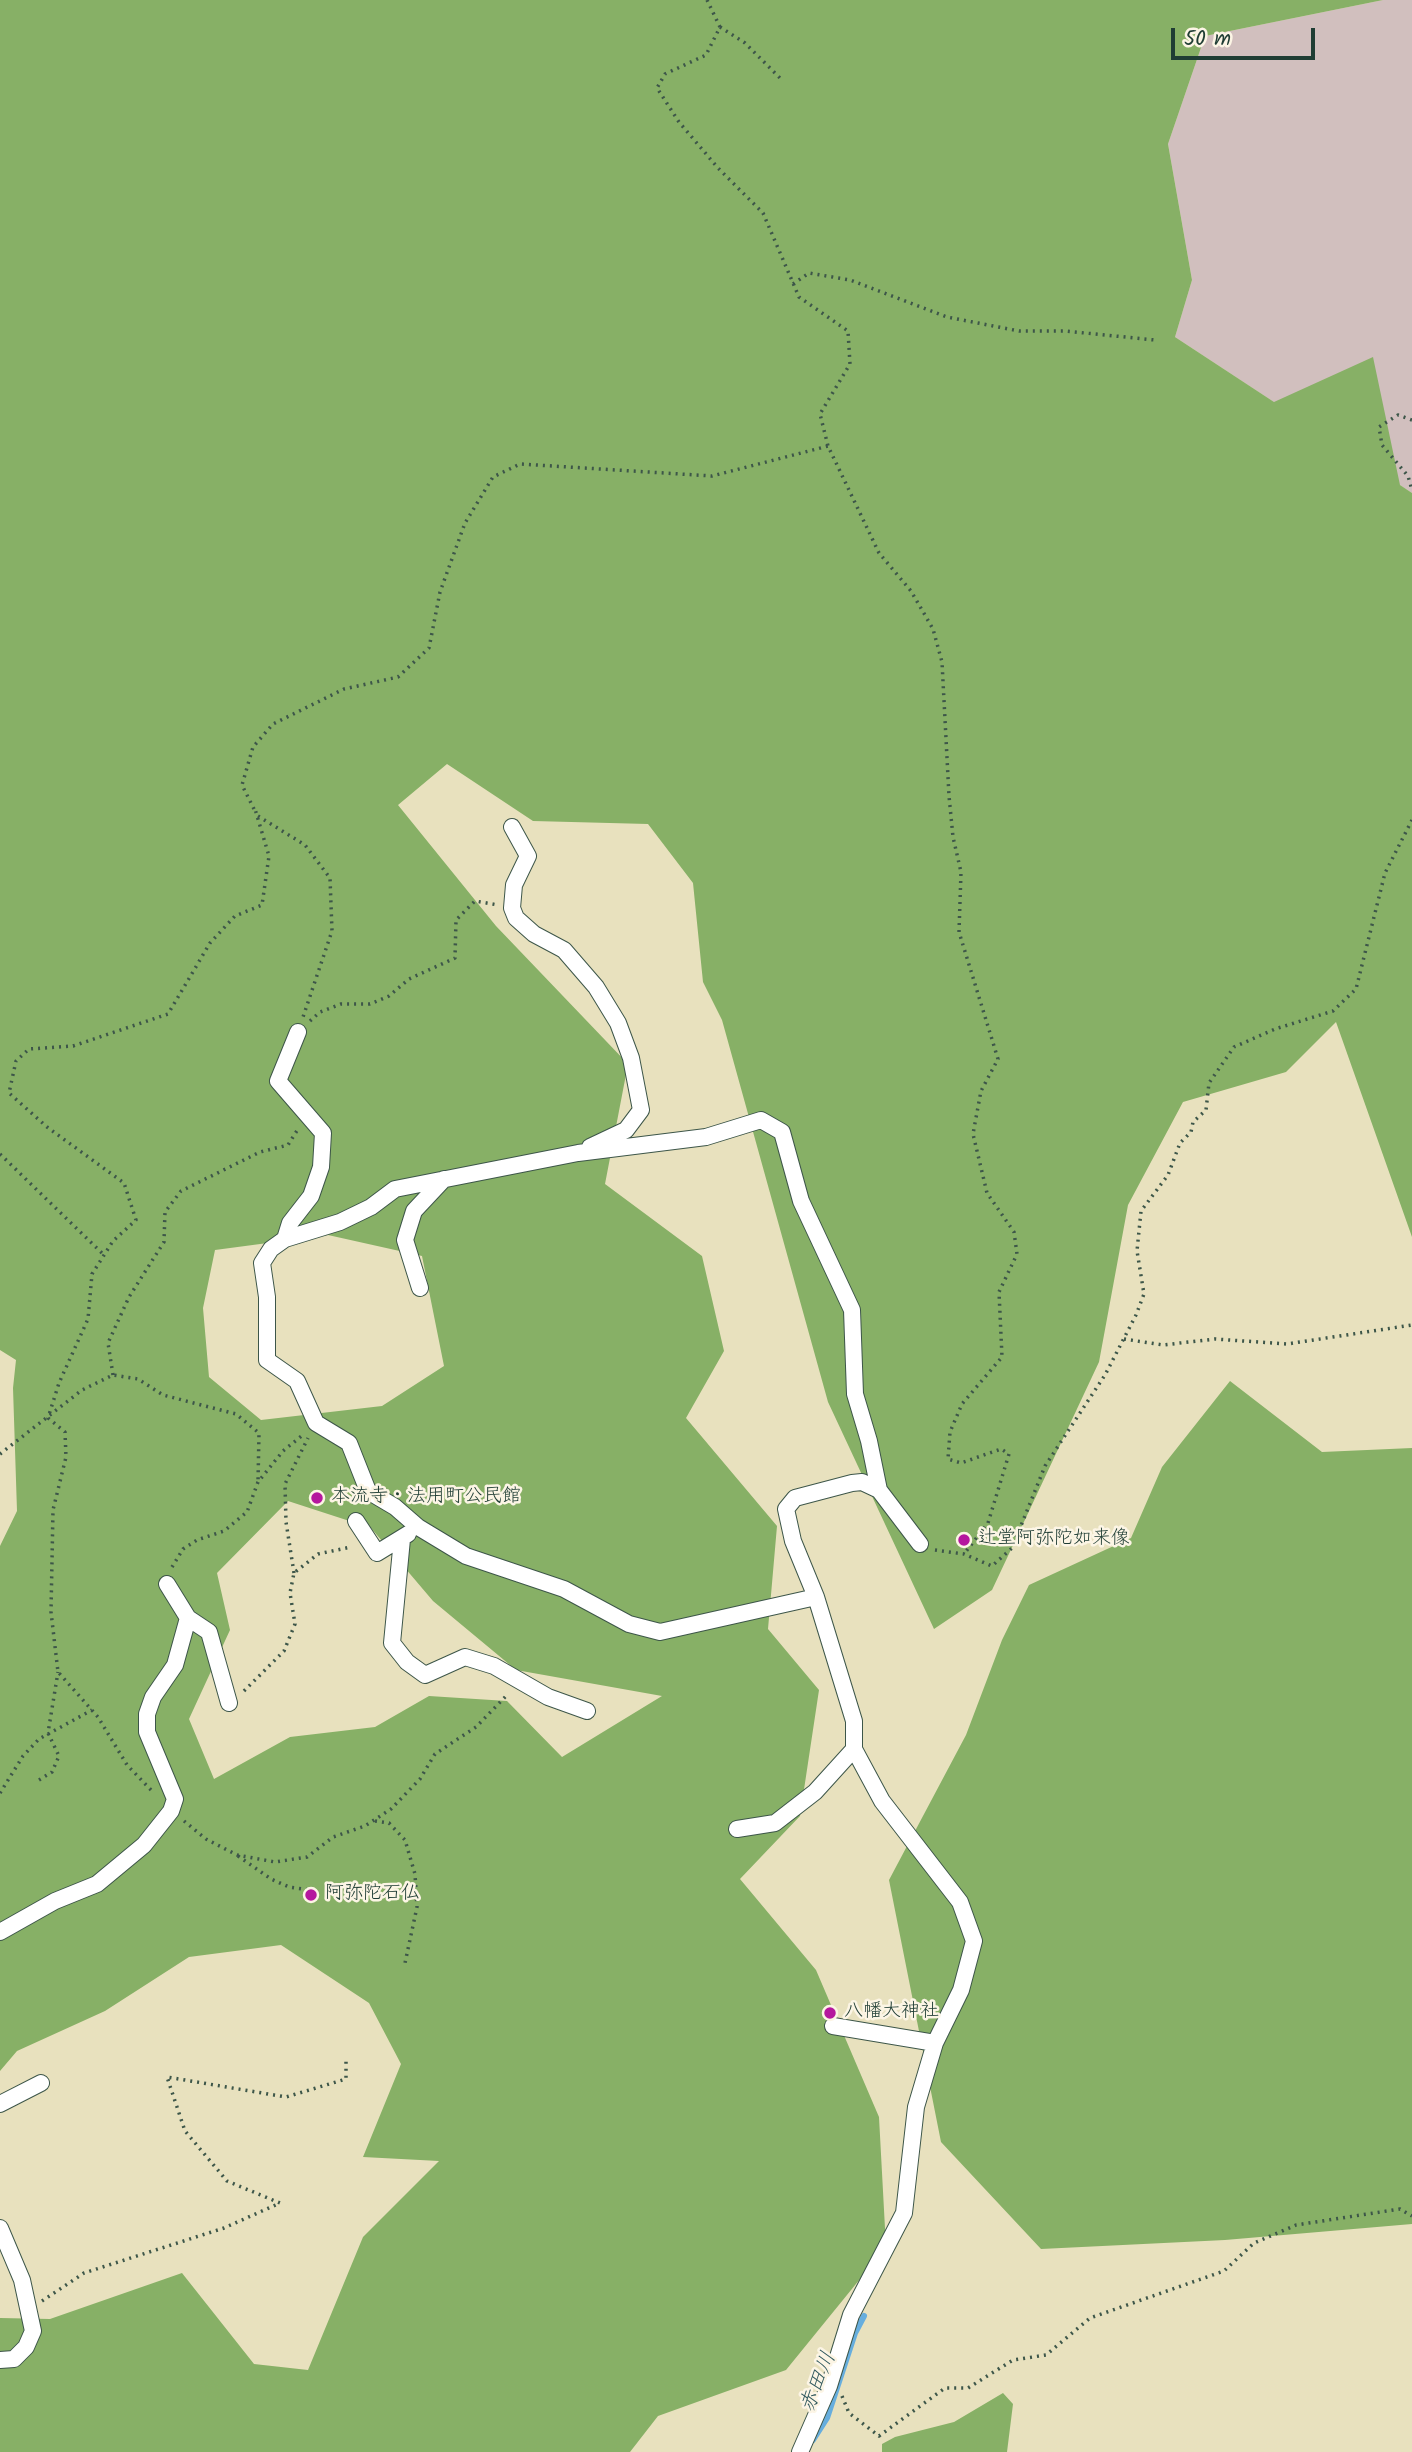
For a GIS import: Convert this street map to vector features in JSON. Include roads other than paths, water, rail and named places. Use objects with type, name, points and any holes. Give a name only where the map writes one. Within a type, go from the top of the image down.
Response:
[{"type":"street","points":[[512,827],[528,856],[514,885],[512,908],[516,918],[534,934],[564,950],[596,987],[618,1023],[631,1058],[641,1110],[626,1130],[578,1153]]},
{"type":"street","points":[[285,1239],[290,1223],[311,1196],[321,1167],[323,1133],[278,1081],[298,1032]]},
{"type":"street","points":[[816,1597],[660,1632],[629,1624],[564,1589],[466,1556],[418,1527],[395,1507],[368,1491],[349,1443],[316,1423],[297,1381],[267,1360],[267,1297],[262,1264],[271,1249],[285,1239],[340,1222],[371,1207],[395,1189],[578,1153],[706,1137],[761,1120],[782,1132],[801,1202],[852,1310],[855,1394],[869,1441],[879,1490],[920,1544]]},
{"type":"street","points":[[420,1288],[405,1240],[414,1211],[444,1179]]},
{"type":"street","points":[[803,2445],[829,2386],[851,2315],[904,2213],[914,2117],[935,2043],[961,1990],[974,1941],[960,1902],[881,1801],[854,1749],[854,1721],[816,1597],[793,1541],[786,1509],[794,1498],[852,1483],[862,1482],[879,1490]]},
{"type":"street","points":[[356,1521],[377,1553],[418,1527]]},
{"type":"street","points":[[402,1539],[392,1643],[407,1662],[425,1675],[465,1657],[494,1667],[548,1697],[587,1712]]},
{"type":"street","points":[[167,1584],[188,1618],[209,1632],[229,1703]]},
{"type":"street","points":[[0,1932],[55,1901],[97,1884],[144,1845],[171,1811],[175,1800],[147,1732],[147,1714],[153,1697],[175,1665],[188,1618]]},
{"type":"street","points":[[737,1829],[775,1823],[815,1792],[854,1749]]},
{"type":"street","points":[[833,2026],[935,2043]]},
{"type":"street","points":[[0,2104],[41,2083]]},
{"type":"street","points":[[0,2228],[22,2280],[33,2331],[26,2347],[14,2359],[0,2360]]},
{"type":"waterway","name":"赤田川","points":[[813,2440],[827,2418],[855,2333],[864,2316]]},
{"type":"place","name":"本流寺・法用町公民館","points":[[317,1498]]},
{"type":"place","name":"辻堂阿弥陀如来像","points":[[964,1540]]},
{"type":"place","name":"阿弥陀石仏","points":[[311,1895]]},
{"type":"place","name":"八幡大神社","points":[[830,2013]]}]
